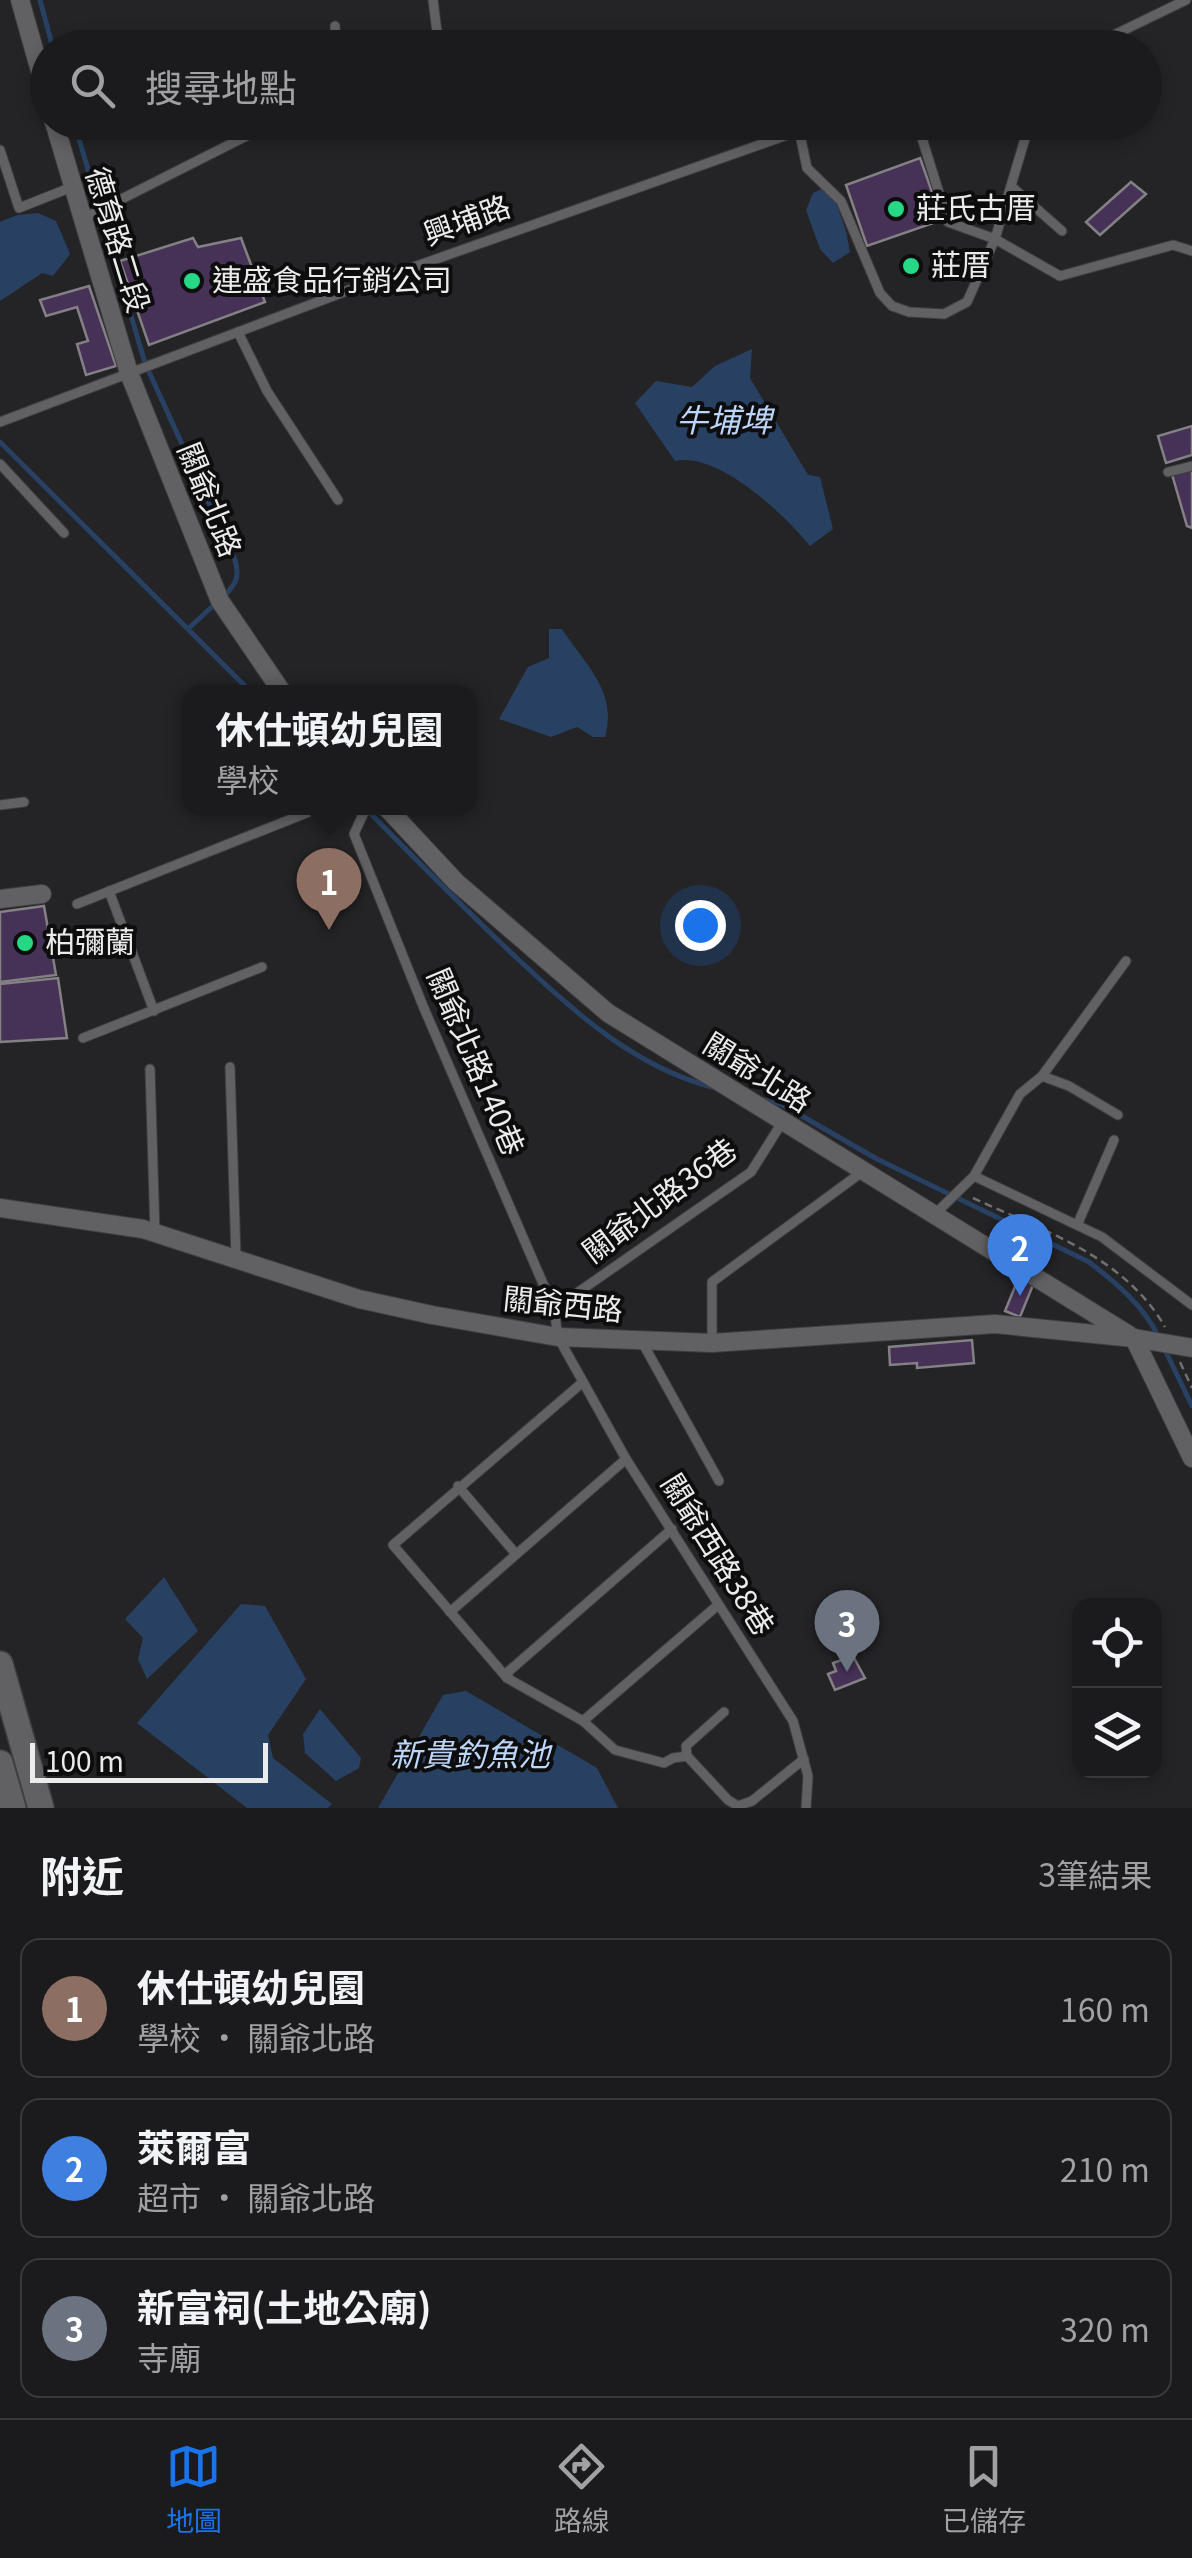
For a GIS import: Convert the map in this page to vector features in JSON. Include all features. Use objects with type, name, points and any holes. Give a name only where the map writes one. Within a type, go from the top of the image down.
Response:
[{"type":"main road","points":[[0,1664],[42,1808]]},
{"type":"main road","points":[[0,1764],[8,1802]]},
{"type":"street","points":[[20,0],[30,35]]},
{"type":"street","name":"德育路二段","points":[[59,140],[130,373]]},
{"type":"street","name":"關爺北路","points":[[130,373],[220,601],[277,685]]},
{"type":"street","name":"關爺北路","points":[[393,815],[456,882],[608,1013],[1134,1338]]},
{"type":"street","points":[[0,899],[42,894]]},
{"type":"street","name":"關爺西路","points":[[0,1208],[155,1234],[358,1298],[432,1316],[558,1337],[712,1343],[996,1324],[1134,1338],[1183,1350]]},
{"type":"street","points":[[1134,1338],[1192,1458]]},
{"type":"lane","points":[[433,0],[437,30]]},
{"type":"lane","points":[[1124,30],[1186,0]]},
{"type":"lane","points":[[335,26],[335,30]]},
{"type":"lane","points":[[81,220],[239,140]]},
{"type":"lane","name":"興埔路","points":[[0,422],[770,140]]},
{"type":"lane","points":[[800,140],[807,168],[841,201],[880,293],[892,306],[909,312],[944,314],[967,302],[996,239],[1025,140]]},
{"type":"lane","points":[[923,140],[948,222],[996,239],[1060,276],[1173,245],[1192,251]]},
{"type":"lane","points":[[0,150],[19,208],[72,187]]},
{"type":"lane","points":[[1011,186],[1062,231]]},
{"type":"lane","points":[[238,332],[267,391],[338,500]]},
{"type":"lane","points":[[0,464],[64,533]]},
{"type":"lane","points":[[1168,472],[1192,466]]},
{"type":"lane","points":[[0,805],[24,802]]},
{"type":"lane","points":[[78,904],[301,815]]},
{"type":"lane","name":"關爺北路140巷","points":[[363,815],[354,834],[422,1006],[554,1309],[558,1337]]},
{"type":"lane","points":[[108,891],[154,1011]]},
{"type":"lane","points":[[934,1215],[974,1176],[1020,1094],[1042,1076],[1126,961]]},
{"type":"lane","points":[[83,1038],[262,967]]},
{"type":"lane","points":[[230,1067],[236,1257]]},
{"type":"lane","points":[[150,1069],[155,1234]]},
{"type":"lane","points":[[1042,1076],[1070,1086],[1118,1114]]},
{"type":"lane","name":"關爺北路36巷","points":[[554,1309],[752,1172],[782,1121]]},
{"type":"lane","points":[[1078,1223],[1114,1140]]},
{"type":"lane","points":[[712,1343],[712,1282],[864,1170]]},
{"type":"lane","points":[[974,1176],[1102,1236],[1192,1305]]},
{"type":"lane","name":"關爺西路38巷","points":[[558,1337],[626,1458],[793,1720],[808,1776],[806,1808]]},
{"type":"lane","points":[[641,1340],[719,1480]]},
{"type":"lane","points":[[583,1382],[392,1545],[507,1678],[584,1720],[616,1750],[664,1763],[687,1756]]},
{"type":"lane","points":[[450,1612],[626,1458]]},
{"type":"lane","points":[[458,1486],[515,1554]]},
{"type":"lane","points":[[507,1678],[509,1672],[672,1529]]},
{"type":"lane","points":[[584,1720],[718,1605]]},
{"type":"lane","points":[[724,1712],[686,1746],[687,1756],[738,1806],[752,1801],[804,1760]]},
{"type":"path","points":[[972,1197],[1094,1254],[1124,1276],[1168,1332]]},
{"type":"path","points":[[1183,1350],[1192,1388]]},
{"type":"water","points":[[824,188],[835,200],[850,252],[833,263],[820,249],[806,210],[813,193]]},
{"type":"water","points":[[38,213],[56,221],[70,254],[53,276],[42,273],[0,301],[0,222]]},
{"type":"water","name":"牛埔埤","points":[[752,349],[750,378],[808,475],[820,477],[833,529],[810,546],[768,503],[730,475],[692,461],[675,461],[635,403],[656,381],[692,387],[715,366]]},
{"type":"water","points":[[549,629],[562,629],[597,679],[607,706],[605,737],[593,737],[577,727],[551,737],[499,719],[528,667],[549,658]]},
{"type":"water","points":[[164,1577],[198,1631],[147,1679],[138,1659],[143,1638],[125,1619]]},
{"type":"water","points":[[241,1604],[265,1606],[306,1679],[268,1735],[273,1758],[332,1804],[328,1808],[247,1808],[137,1723]]},
{"type":"water","name":"新貴釣魚池","points":[[466,1691],[597,1768],[618,1808],[378,1808],[443,1695]]},
{"type":"water","points":[[320,1709],[361,1758],[359,1768],[336,1781],[305,1753],[303,1734]]},
{"type":"building","name":"莊氏古厝","points":[[920,158],[942,220],[867,246],[846,185]]},
{"type":"building","points":[[1131,182],[1146,194],[1100,235],[1086,222]]},
{"type":"building","name":"連盛食品行銷公司","points":[[193,238],[198,247],[241,238],[265,302],[149,345],[120,261]]},
{"type":"building","points":[[89,286],[116,366],[86,375],[77,344],[88,341],[77,307],[46,316],[40,300]]},
{"type":"building","points":[[1192,426],[1192,455],[1166,463],[1158,436]]},
{"type":"building","points":[[1192,466],[1192,528],[1187,526],[1171,471]]},
{"type":"building","name":"柏彌蘭","points":[[44,906],[56,975],[0,982],[0,912]]},
{"type":"building","points":[[58,978],[67,1038],[0,1042],[0,984]]},
{"type":"building","points":[[1021,1272],[1035,1280],[1020,1317],[1005,1311]]},
{"type":"building","points":[[972,1340],[974,1363],[917,1368],[917,1363],[890,1365],[889,1347]]},
{"type":"building","points":[[853,1656],[865,1678],[835,1690],[828,1674],[836,1671],[833,1663]]},
{"type":"waterway","points":[[40,0],[48,30]]},
{"type":"waterway","points":[[79,140],[145,363],[235,560],[236,580],[224,596]]},
{"type":"waterway","points":[[0,442],[244,685]]},
{"type":"waterway","points":[[189,628],[216,603]]},
{"type":"waterway","points":[[372,815],[481,924],[585,1019],[658,1066],[712,1087]]},
{"type":"waterway","points":[[761,1099],[781,1104],[877,1159],[1089,1262],[1137,1305],[1158,1336]]},
{"type":"waterway","points":[[1165,1350],[1192,1406]]},
{"type":"place","name":"莊氏古厝","points":[[896,209]]},
{"type":"place","name":"莊厝","points":[[911,266]]},
{"type":"place","name":"連盛食品行銷公司","points":[[192,281]]},
{"type":"place","name":"休仕頓幼兒園","points":[[329,930]]},
{"type":"place","name":"柏彌蘭","points":[[25,943]]},
{"type":"place","name":"萊爾富","points":[[1020,1296]]},
{"type":"place","name":"新富祠(土地公廟)","points":[[847,1672]]}]
